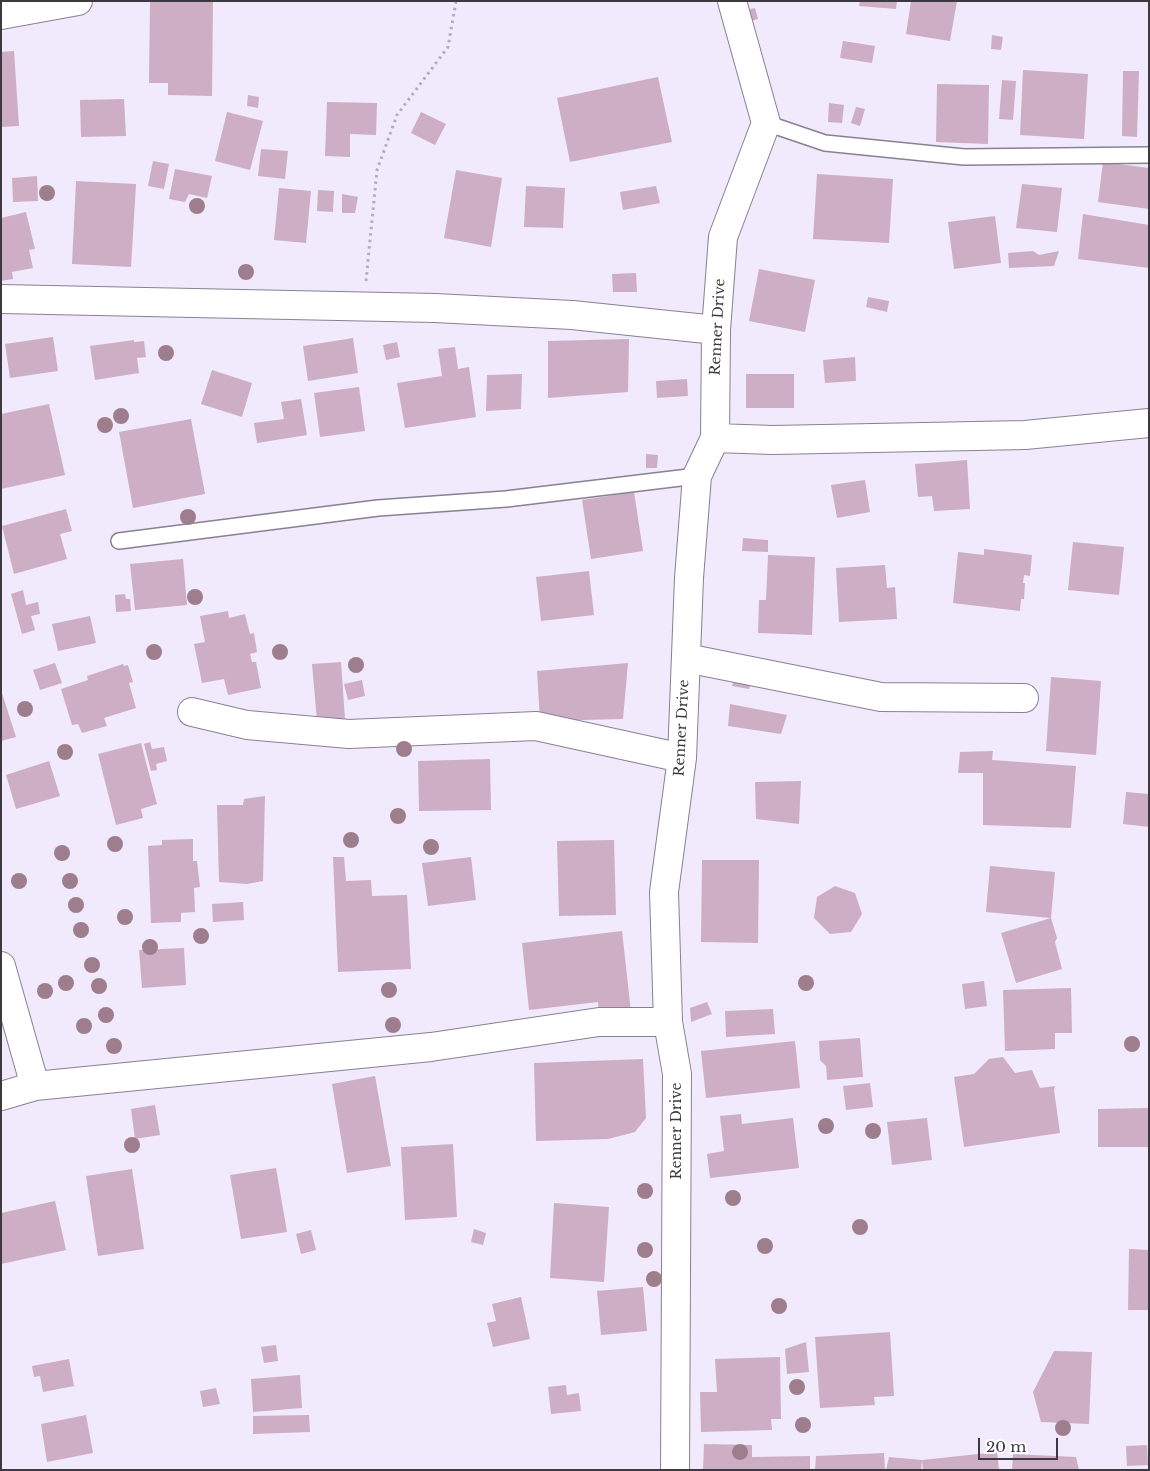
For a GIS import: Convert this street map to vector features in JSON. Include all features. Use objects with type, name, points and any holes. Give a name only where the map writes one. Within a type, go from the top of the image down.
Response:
[{"type":"street","points":[[1,15],[78,1]]},
{"type":"street","points":[[732,1],[766,123]]},
{"type":"street","name":"Renner Drive","points":[[675,1470],[677,1074],[668,1022],[664,892],[682,758],[688,578],[697,476],[715,438],[716,330],[723,237],[766,123]]},
{"type":"street","points":[[1,300],[435,308],[572,315],[716,330]]},
{"type":"street","points":[[715,438],[773,440],[1025,435],[1149,423]]},
{"type":"street","points":[[686,658],[881,697],[1024,698]]},
{"type":"street","points":[[192,712],[246,725],[349,734],[536,726],[682,758]]},
{"type":"street","points":[[1,966],[35,1086]]},
{"type":"street","points":[[1,1096],[35,1086],[431,1047],[599,1022],[668,1022]]},
{"type":"lane","points":[[766,123],[825,143],[964,157],[1149,155]]},
{"type":"lane","points":[[119,541],[378,508],[506,500],[697,476]]},
{"type":"path","points":[[364,306],[377,170],[396,115],[448,47],[456,1]]},
{"type":"building","points":[[150,1],[213,2],[212,96],[168,95],[168,83],[149,83]]},
{"type":"building","points":[[860,1],[897,1],[896,9],[859,6]]},
{"type":"building","points":[[911,1],[957,1],[950,41],[906,34]]},
{"type":"building","points":[[755,8],[758,19],[745,23],[742,11]]},
{"type":"building","points":[[992,35],[1003,37],[1001,50],[991,49]]},
{"type":"building","points":[[843,41],[875,46],[872,63],[840,58]]},
{"type":"building","points":[[14,51],[19,126],[1,127],[1,52]]},
{"type":"building","points":[[1023,70],[1088,74],[1084,139],[1020,135]]},
{"type":"building","points":[[1123,71],[1139,71],[1137,137],[1122,136]]},
{"type":"building","points":[[658,77],[672,142],[570,162],[557,98]]},
{"type":"building","points":[[1002,80],[1016,81],[1013,120],[999,119]]},
{"type":"building","points":[[937,84],[989,85],[988,144],[936,142]]},
{"type":"building","points":[[248,95],[259,97],[258,108],[247,106]]},
{"type":"building","points":[[124,99],[126,136],[81,137],[80,100]]},
{"type":"building","points":[[327,102],[377,103],[376,135],[350,134],[350,157],[325,156]]},
{"type":"building","points":[[829,103],[844,105],[842,123],[828,122]]},
{"type":"building","points":[[856,107],[865,109],[860,126],[851,123]]},
{"type":"building","points":[[227,112],[263,121],[250,170],[215,161]]},
{"type":"building","points":[[421,112],[446,124],[435,145],[411,133]]},
{"type":"building","points":[[261,149],[288,151],[285,179],[258,176]]},
{"type":"building","points":[[153,161],[169,164],[164,189],[148,186]]},
{"type":"building","points":[[1103,162],[1149,168],[1149,209],[1098,202]]},
{"type":"building","points":[[175,169],[212,176],[207,198],[189,194],[185,202],[169,199]]},
{"type":"building","points":[[456,170],[502,178],[491,247],[444,238]]},
{"type":"building","points":[[817,174],[893,179],[889,243],[813,239]]},
{"type":"building","points":[[37,176],[38,201],[13,202],[12,178]]},
{"type":"building","points":[[76,181],[136,184],[131,267],[72,264]]},
{"type":"building","points":[[1022,184],[1062,188],[1057,232],[1016,228]]},
{"type":"building","points":[[526,186],[565,188],[563,228],[524,227]]},
{"type":"building","points":[[656,186],[660,203],[623,210],[620,192]]},
{"type":"building","points":[[279,188],[311,191],[306,243],[274,240]]},
{"type":"building","points":[[318,190],[334,191],[333,212],[317,211]]},
{"type":"building","points":[[342,194],[358,197],[355,213],[342,213]]},
{"type":"building","points":[[26,212],[35,249],[29,250],[33,268],[12,272],[13,279],[1,281],[1,218]]},
{"type":"building","points":[[1083,214],[1149,225],[1149,268],[1078,259]]},
{"type":"building","points":[[995,216],[1001,263],[954,269],[948,222]]},
{"type":"building","points":[[1033,251],[1039,255],[1059,251],[1054,266],[1009,268],[1008,253]]},
{"type":"building","points":[[759,269],[815,280],[805,332],[749,321]]},
{"type":"building","points":[[636,273],[637,292],[613,292],[612,274]]},
{"type":"building","points":[[868,297],[889,301],[887,312],[866,307]]},
{"type":"building","points":[[53,337],[58,371],[10,378],[5,344]]},
{"type":"building","points":[[353,338],[358,373],[308,381],[303,346]]},
{"type":"building","points":[[629,339],[628,392],[548,398],[548,341]]},
{"type":"building","points":[[134,340],[134,342],[144,341],[146,357],[137,358],[139,373],[95,380],[90,346]]},
{"type":"building","points":[[397,342],[400,357],[386,360],[383,345]]},
{"type":"building","points":[[455,347],[458,369],[469,367],[476,417],[405,428],[397,383],[442,376],[438,349]]},
{"type":"building","points":[[855,357],[856,381],[825,383],[823,360]]},
{"type":"building","points":[[212,370],[252,383],[242,417],[201,404]]},
{"type":"building","points":[[522,374],[521,409],[486,411],[487,375]]},
{"type":"building","points":[[746,374],[794,374],[794,408],[746,408]]},
{"type":"building","points":[[687,379],[688,396],[657,398],[656,381]]},
{"type":"building","points":[[359,387],[365,431],[320,437],[314,393]]},
{"type":"building","points":[[301,399],[307,435],[257,443],[254,423],[284,419],[281,402]]},
{"type":"building","points":[[49,404],[65,475],[1,489],[1,414]]},
{"type":"building","points":[[191,419],[205,494],[133,508],[119,432]]},
{"type":"building","points":[[646,454],[658,455],[657,468],[646,468]]},
{"type":"building","points":[[967,460],[970,509],[934,511],[932,496],[918,497],[915,464]]},
{"type":"building","points":[[865,480],[870,512],[837,518],[831,485]]},
{"type":"building","points":[[634,492],[643,551],[591,559],[582,500]]},
{"type":"building","points":[[66,509],[72,531],[60,534],[67,559],[14,574],[2,526]]},
{"type":"building","points":[[743,538],[768,540],[768,552],[742,551]]},
{"type":"building","points":[[1073,542],[1124,547],[1119,595],[1068,590]]},
{"type":"building","points":[[984,549],[1032,555],[1030,576],[1024,575],[1024,599],[1021,599],[1020,611],[953,603],[958,552],[984,555]]},
{"type":"building","points":[[768,555],[815,557],[812,635],[758,633],[759,600],[766,600]]},
{"type":"building","points":[[183,559],[187,605],[135,610],[130,564]]},
{"type":"building","points":[[885,565],[887,588],[895,587],[897,619],[839,622],[836,568]]},
{"type":"building","points":[[589,571],[594,615],[541,621],[536,577]]},
{"type":"building","points":[[23,590],[26,605],[38,602],[40,614],[31,616],[35,630],[22,634],[11,594]]},
{"type":"building","points":[[125,594],[126,599],[130,599],[131,611],[116,612],[115,595]]},
{"type":"building","points":[[228,611],[229,618],[245,614],[250,634],[254,633],[257,652],[250,654],[252,662],[256,662],[261,688],[228,695],[224,679],[202,683],[194,644],[205,642],[200,616]]},
{"type":"building","points":[[90,616],[96,643],[58,651],[52,624]]},
{"type":"building","points":[[341,662],[345,719],[317,721],[312,664]]},
{"type":"building","points":[[55,663],[62,683],[40,690],[33,670]]},
{"type":"building","points":[[628,663],[623,719],[540,721],[537,671]]},
{"type":"building","points":[[123,664],[124,666],[128,665],[133,682],[129,683],[136,708],[104,718],[107,726],[82,733],[78,724],[72,725],[61,689],[88,680],[87,676]]},
{"type":"building","points":[[737,672],[755,675],[749,689],[732,686]]},
{"type":"building","points":[[1051,677],[1101,681],[1096,755],[1046,751]]},
{"type":"building","points":[[362,680],[365,696],[348,700],[344,684]]},
{"type":"building","points":[[1,690],[16,737],[1,741]]},
{"type":"building","points":[[730,704],[787,715],[781,734],[728,726]]},
{"type":"building","points":[[150,742],[152,749],[164,747],[167,761],[156,764],[157,770],[151,771],[144,744]]},
{"type":"building","points":[[141,743],[157,804],[141,809],[143,818],[116,825],[98,754]]},
{"type":"building","points":[[993,751],[992,760],[1076,766],[1071,828],[983,825],[983,773],[958,773],[960,752]]},
{"type":"building","points":[[490,759],[491,810],[419,811],[418,761]]},
{"type":"building","points":[[49,761],[60,796],[16,809],[6,775]]},
{"type":"building","points":[[801,781],[799,824],[756,819],[755,782]]},
{"type":"building","points":[[1126,792],[1149,794],[1149,827],[1123,824]]},
{"type":"building","points":[[265,796],[263,881],[247,884],[219,882],[217,805],[243,805],[244,799]]},
{"type":"building","points":[[193,839],[193,861],[197,861],[200,887],[194,888],[195,912],[181,913],[181,922],[151,923],[148,846],[162,845],[162,840]]},
{"type":"building","points":[[614,840],[616,915],[559,916],[557,841]]},
{"type":"building","points":[[333,857],[344,857],[346,881],[371,880],[372,896],[407,895],[411,969],[338,972]]},
{"type":"building","points":[[471,857],[476,900],[428,906],[422,863]]},
{"type":"building","points":[[702,860],[759,860],[758,943],[701,942]]},
{"type":"building","points":[[990,866],[1055,872],[1051,918],[986,912]]},
{"type":"building","points":[[835,886],[855,893],[862,914],[851,932],[830,934],[814,918],[817,897]]},
{"type":"building","points":[[243,902],[244,920],[213,922],[212,904]]},
{"type":"building","points":[[1051,918],[1057,938],[1055,942],[1062,969],[1016,983],[1001,933]]},
{"type":"building","points":[[622,931],[631,1012],[599,1015],[598,1002],[529,1010],[522,943]]},
{"type":"building","points":[[184,948],[186,985],[142,988],[139,950]]},
{"type":"building","points":[[984,981],[987,1006],[965,1009],[962,984]]},
{"type":"building","points":[[1071,988],[1072,1033],[1055,1033],[1055,1049],[1005,1051],[1003,990]]},
{"type":"building","points":[[707,1002],[712,1014],[691,1022],[690,1008]]},
{"type":"building","points":[[773,1009],[775,1034],[726,1037],[725,1011]]},
{"type":"building","points":[[860,1038],[863,1077],[827,1080],[826,1066],[820,1060],[819,1041]]},
{"type":"building","points":[[795,1041],[800,1088],[706,1098],[701,1051]]},
{"type":"building","points":[[1003,1057],[1015,1073],[1032,1070],[1040,1088],[1055,1086],[1060,1133],[964,1147],[954,1077],[974,1074],[989,1059]]},
{"type":"building","points":[[643,1059],[646,1118],[635,1132],[608,1139],[536,1141],[534,1063]]},
{"type":"building","points":[[375,1076],[391,1166],[347,1173],[332,1084]]},
{"type":"building","points":[[870,1083],[873,1107],[846,1110],[843,1086]]},
{"type":"building","points":[[155,1105],[160,1135],[135,1139],[131,1109]]},
{"type":"building","points":[[1149,1108],[1149,1147],[1098,1147],[1098,1109]]},
{"type":"building","points":[[741,1114],[742,1124],[793,1118],[799,1168],[710,1178],[707,1154],[724,1151],[720,1116]]},
{"type":"building","points":[[927,1118],[932,1160],[892,1165],[887,1122]]},
{"type":"building","points":[[453,1144],[457,1217],[405,1220],[401,1147]]},
{"type":"building","points":[[276,1168],[287,1232],[241,1239],[230,1175]]},
{"type":"building","points":[[132,1169],[144,1249],[98,1256],[86,1176]]},
{"type":"building","points":[[55,1201],[66,1250],[1,1264],[1,1213]]},
{"type":"building","points":[[554,1203],[609,1207],[604,1282],[550,1278]]},
{"type":"building","points":[[474,1229],[486,1233],[483,1245],[471,1242]]},
{"type":"building","points":[[311,1230],[316,1250],[301,1254],[296,1234]]},
{"type":"building","points":[[1129,1249],[1149,1250],[1149,1310],[1128,1310]]},
{"type":"building","points":[[643,1287],[647,1331],[601,1335],[597,1291]]},
{"type":"building","points":[[521,1297],[530,1339],[493,1347],[487,1323],[496,1321],[492,1304]]},
{"type":"building","points":[[890,1332],[894,1396],[874,1397],[875,1405],[820,1408],[815,1337]]},
{"type":"building","points":[[806,1342],[809,1372],[787,1374],[785,1349]]},
{"type":"building","points":[[276,1345],[278,1361],[264,1363],[261,1347]]},
{"type":"building","points":[[1054,1351],[1092,1352],[1089,1424],[1041,1422],[1033,1392]]},
{"type":"building","points":[[780,1357],[781,1419],[771,1419],[772,1430],[701,1432],[700,1392],[717,1392],[715,1359]]},
{"type":"building","points":[[69,1359],[74,1386],[43,1392],[40,1376],[34,1377],[32,1366]]},
{"type":"building","points":[[300,1375],[302,1408],[253,1412],[251,1379]]},
{"type":"building","points":[[566,1385],[567,1395],[579,1393],[581,1411],[551,1414],[548,1387]]},
{"type":"building","points":[[216,1388],[220,1404],[203,1407],[200,1391]]},
{"type":"building","points":[[86,1415],[93,1453],[47,1462],[41,1424]]},
{"type":"building","points":[[309,1415],[310,1432],[253,1434],[253,1416]]},
{"type":"building","points":[[704,1444],[752,1445],[752,1457],[810,1456],[810,1470],[703,1470]]},
{"type":"building","points":[[1147,1445],[1148,1465],[1127,1466],[1126,1446]]},
{"type":"building","points":[[997,1452],[999,1470],[923,1470],[922,1460]]},
{"type":"building","points":[[884,1453],[885,1470],[815,1470],[816,1456]]},
{"type":"building","points":[[1013,1454],[1076,1457],[1079,1470],[1012,1470]]},
{"type":"building","points":[[889,1457],[922,1460],[921,1470],[886,1470]]}]
